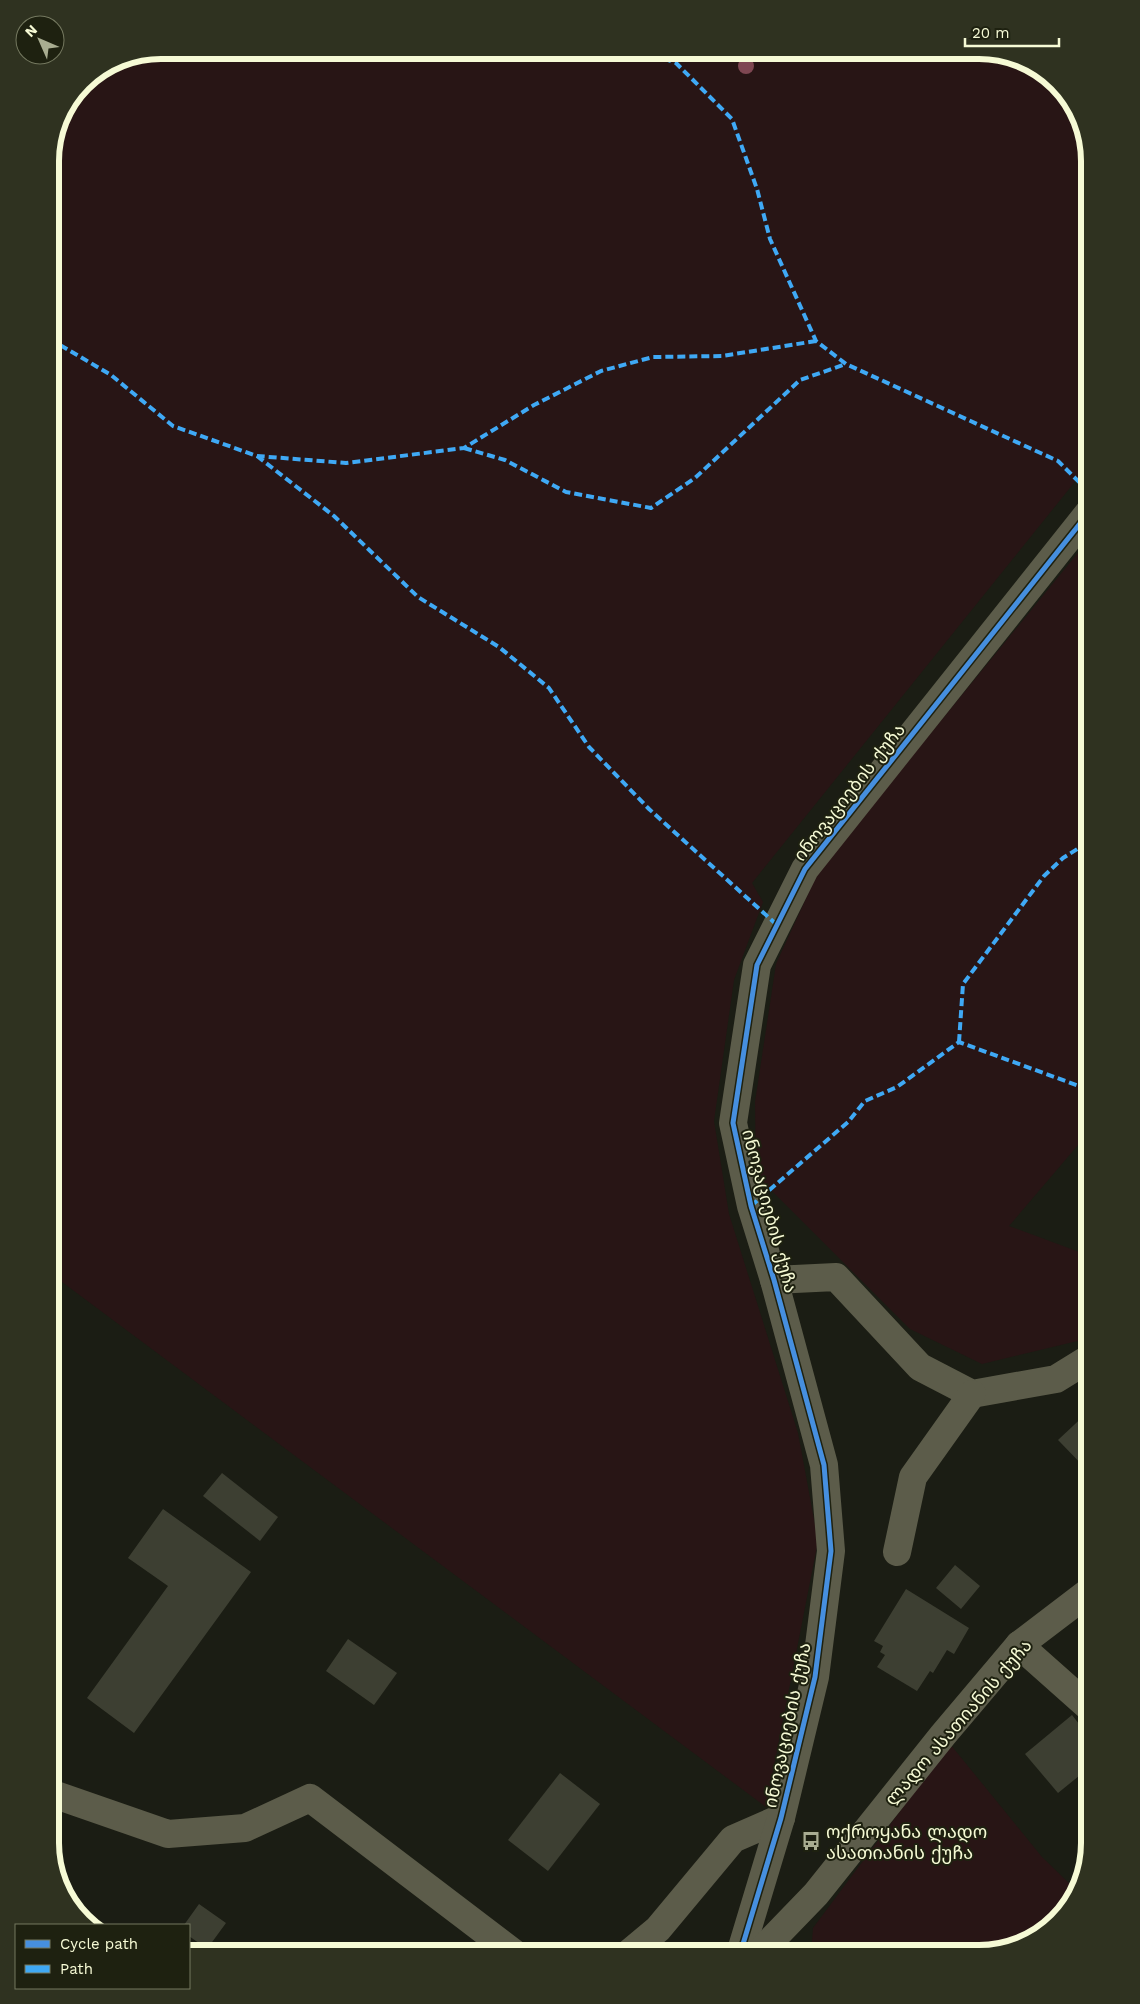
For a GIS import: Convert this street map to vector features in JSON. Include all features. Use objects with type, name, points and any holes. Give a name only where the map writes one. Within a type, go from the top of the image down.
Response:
[{"type":"street","name":"ინოვაციების ქუჩა","points":[[743,1945],[781,1818],[815,1677],[831,1551],[824,1465],[774,1280],[751,1206],[732,1123],[757,965],[805,869],[1081,522]]},
{"type":"street","points":[[774,1280],[836,1277],[920,1367],[972,1394],[1056,1379],[1081,1364]]},
{"type":"street","points":[[897,1552],[913,1477],[972,1394]]},
{"type":"street","name":"ლადო ასათიანის ქუჩა","points":[[767,1945],[816,1894],[943,1735],[1019,1645],[1081,1598]]},
{"type":"street","points":[[1019,1645],[1081,1700]]},
{"type":"street","points":[[59,1795],[168,1834],[245,1828],[310,1798],[502,1945]]},
{"type":"street","points":[[639,1945],[658,1929],[733,1839],[781,1818]]},
{"type":"shaded area","points":[[154,59],[986,59],[1012,64],[1024,69],[1046,84],[1064,104],[1078,135],[1081,161],[1081,474],[752,883],[763,902],[734,980],[714,1121],[729,1214],[798,1433],[818,1541],[766,1807],[59,1280],[59,154],[62,135],[69,116],[80,99],[99,80],[110,72],[128,64]]},
{"type":"shaded area","points":[[1081,549],[1081,1142],[1009,1226],[1081,1253],[1081,1340],[982,1364],[910,1329],[756,1175],[755,1102],[776,964],[819,870]]},
{"type":"shaded area","points":[[950,1744],[1042,1857],[1071,1886],[1060,1905],[1036,1928],[1012,1940],[999,1943],[979,1945],[812,1945],[813,1928]]},
{"type":"building","points":[[1081,1418],[1081,1464],[1058,1440]]},
{"type":"building","points":[[222,1473],[278,1517],[260,1541],[203,1496]]},
{"type":"building","points":[[163,1509],[251,1572],[134,1733],[87,1698],[168,1586],[128,1558]]},
{"type":"building","points":[[955,1565],[980,1586],[961,1609],[936,1588]]},
{"type":"building","points":[[906,1589],[969,1628],[954,1654],[947,1650],[933,1673],[930,1671],[917,1691],[877,1667],[885,1655],[880,1652],[883,1646],[874,1641]]},
{"type":"building","points":[[348,1639],[397,1673],[374,1705],[326,1671]]},
{"type":"building","points":[[1072,1715],[1081,1726],[1081,1774],[1058,1793],[1025,1754]]},
{"type":"building","points":[[560,1773],[600,1804],[548,1871],[508,1840]]},
{"type":"building","points":[[199,1904],[226,1923],[210,1945],[201,1945],[190,1937],[190,1924],[185,1924]]},
{"type":"marked path","points":[[665,59],[676,63],[732,119],[757,189],[770,239],[816,341],[846,364],[1058,461],[1081,484]]},
{"type":"marked path","points":[[59,344],[111,375],[173,426],[257,456],[346,463],[464,448],[534,405],[601,371],[653,357],[722,356],[816,341]]},
{"type":"marked path","points":[[464,448],[505,460],[566,492],[651,508],[695,478],[800,380],[846,364]]},
{"type":"marked path","points":[[257,456],[334,516],[418,597],[499,647],[549,688],[589,747],[649,809],[777,925]]},
{"type":"marked path","points":[[959,1042],[963,984],[1044,876],[1063,858],[1081,847]]},
{"type":"marked path","points":[[751,1206],[848,1122],[865,1101],[897,1087],[959,1042],[1081,1087]]},
{"type":"cycle path","points":[[743,1945],[781,1818],[815,1677],[831,1551],[824,1465],[774,1280],[751,1206],[733,1123],[757,965],[805,869],[1081,522]]},
{"type":"place","name":"ოქროყანა ლადო ასათიანის ქუჩა","points":[[811,1841]]}]
